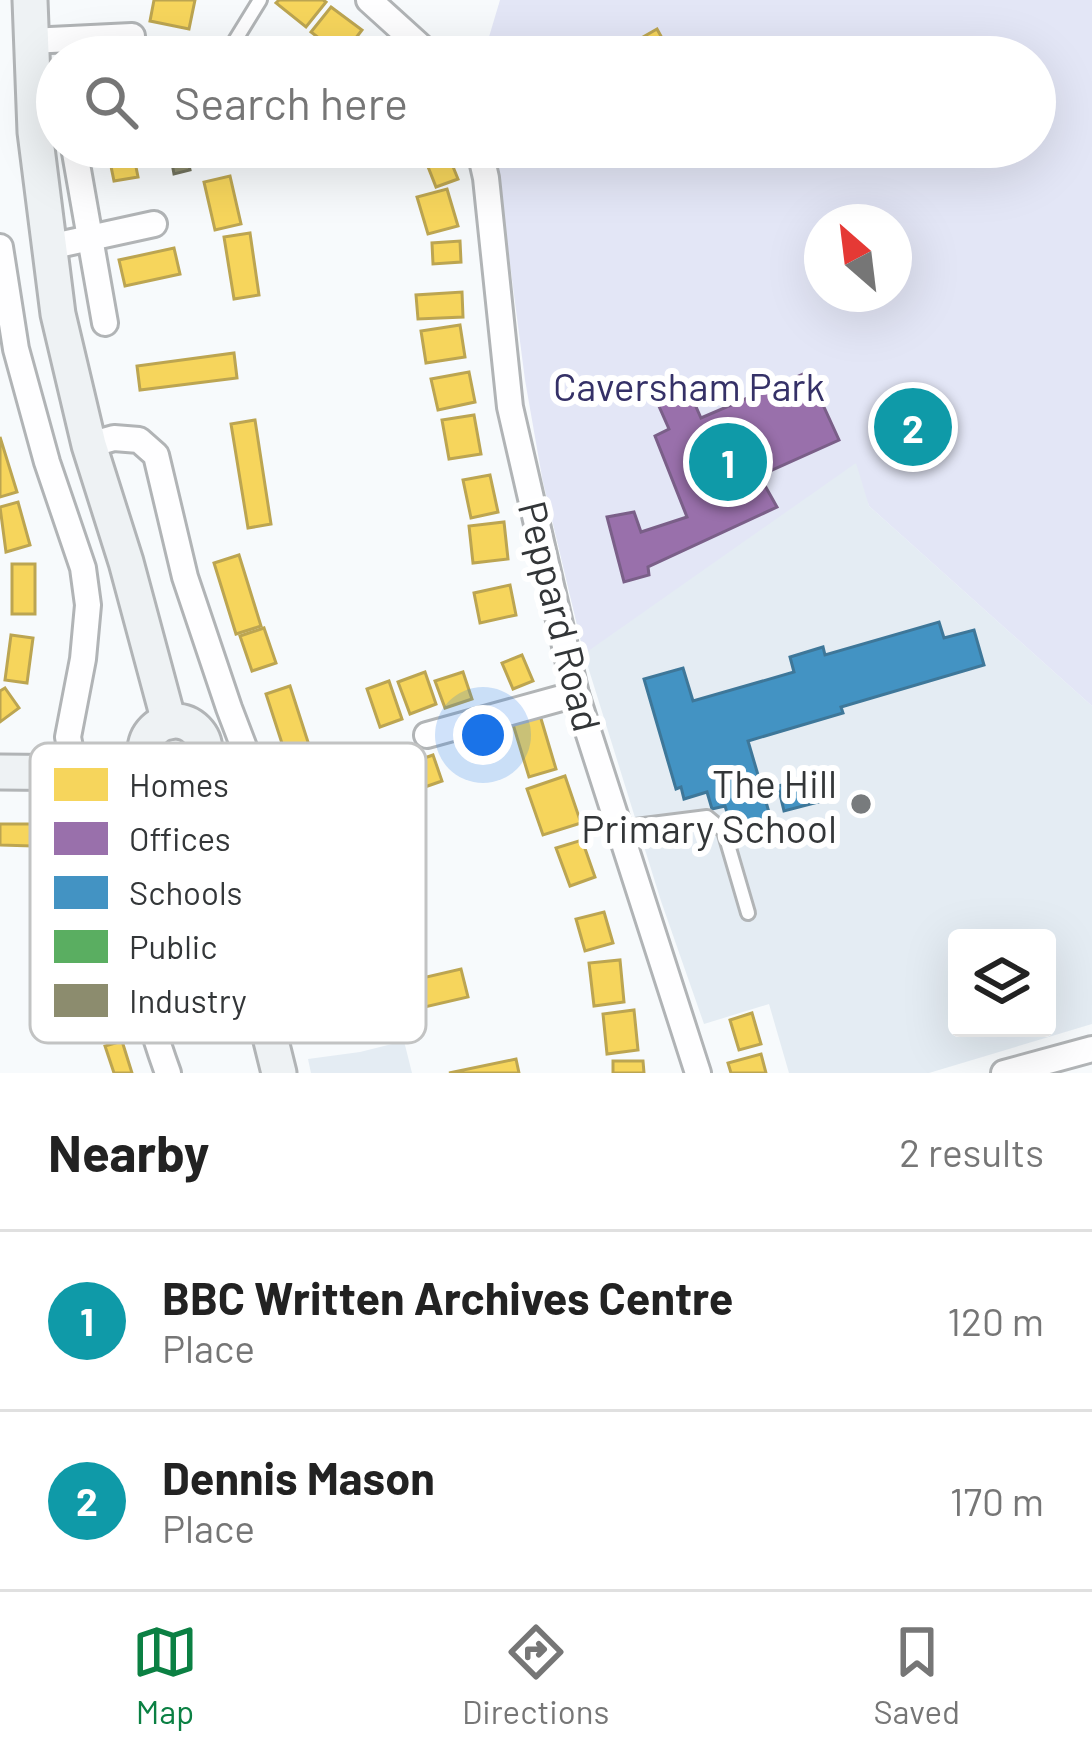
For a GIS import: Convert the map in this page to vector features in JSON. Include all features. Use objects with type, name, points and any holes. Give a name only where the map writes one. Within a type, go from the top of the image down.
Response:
[{"type":"main road","points":[[30,0],[45,36]]},
{"type":"main road","points":[[39,168],[58,314],[88,445],[126,562],[169,722]]},
{"type":"main road","points":[[148,743],[152,733],[169,722],[189,724],[203,743]]},
{"type":"main road","points":[[0,772],[30,772]]},
{"type":"main road","points":[[272,1043],[279,1073]]},
{"type":"street","points":[[369,0],[409,36]]},
{"type":"street","points":[[77,168],[105,323]]},
{"type":"street","name":"Peppard Road","points":[[483,168],[510,407],[576,694],[698,1073]]},
{"type":"street","points":[[49,248],[154,224]]},
{"type":"street","points":[[0,248],[16,349],[83,568],[88,604],[69,743]]},
{"type":"street","points":[[88,445],[139,440],[156,455],[185,577],[242,743]]},
{"type":"street","points":[[427,735],[576,694]]},
{"type":"street","points":[[158,1043],[167,1073]]},
{"type":"street","points":[[1004,1073],[1092,1049]]},
{"type":"lane","points":[[238,36],[260,0]]},
{"type":"lane","points":[[619,828],[707,818],[724,831],[748,913]]},
{"type":"shaded area","name":"The Hill Primary School","points":[[810,312],[833,312],[869,506],[1092,706],[1092,1024],[1056,1035],[1056,929],[948,929],[948,1037],[1049,1037],[929,1073],[789,1073],[769,1004],[704,1024],[584,654],[542,477],[616,474]]},
{"type":"shaded area","points":[[404,1043],[412,1073],[311,1073],[308,1059]]},
{"type":"green space","name":"Caversham Park","points":[[500,0],[1092,0],[1092,706],[869,506],[856,463],[584,654],[542,477],[498,168],[1056,168],[1056,36],[489,36]]},
{"type":"building: Homes","points":[[154,0],[195,0],[189,29],[150,21]]},
{"type":"building: Homes","points":[[326,2],[306,27],[276,3]]},
{"type":"building: Homes","points":[[331,7],[362,30],[357,36],[311,32]]},
{"type":"building: Homes","points":[[111,168],[136,168],[138,177],[114,181]]},
{"type":"building: Homes","points":[[428,168],[454,168],[458,179],[436,187]]},
{"type":"building: Homes","points":[[230,176],[241,224],[215,230],[204,182]]},
{"type":"building: Homes","points":[[447,189],[458,226],[428,234],[417,197]]},
{"type":"building: Homes","points":[[250,233],[259,295],[234,299],[224,237]]},
{"type":"building: Homes","points":[[460,241],[461,262],[433,264],[432,243]]},
{"type":"building: Homes","points":[[174,248],[180,274],[125,286],[119,260]]},
{"type":"building: Homes","points":[[462,292],[463,317],[418,319],[416,295]]},
{"type":"building: Homes","points":[[460,325],[465,357],[426,363],[421,331]]},
{"type":"building: Homes","points":[[234,353],[237,378],[140,390],[137,366]]},
{"type":"building: Homes","points":[[469,372],[475,402],[438,410],[431,379]]},
{"type":"building: Homes","points":[[474,415],[481,454],[449,459],[442,420]]},
{"type":"building: Homes","points":[[255,420],[271,524],[248,528],[231,424]]},
{"type":"building: Homes","points":[[0,437],[17,492],[0,497]]},
{"type":"building: Homes","points":[[490,475],[498,512],[471,518],[463,480]]},
{"type":"building: Homes","points":[[18,502],[30,545],[6,552],[0,507]]},
{"type":"building: Homes","points":[[504,522],[508,559],[473,563],[469,526]]},
{"type":"building: Homes","points":[[239,555],[261,626],[236,634],[214,563]]},
{"type":"building: Homes","points":[[12,564],[35,564],[35,614],[12,614]]},
{"type":"building: Homes","points":[[510,585],[516,615],[480,623],[474,593]]},
{"type":"building: Homes","points":[[264,628],[276,663],[252,671],[240,636]]},
{"type":"building: Homes","points":[[11,635],[33,638],[27,683],[5,680]]},
{"type":"building: Homes","points":[[522,655],[533,681],[513,689],[502,663]]},
{"type":"building: Homes","points":[[425,672],[436,704],[410,714],[398,682]]},
{"type":"building: Homes","points":[[463,672],[472,699],[445,708],[435,681]]},
{"type":"building: Homes","points":[[389,681],[402,719],[380,727],[367,689]]},
{"type":"building: Homes","points":[[290,686],[308,743],[282,743],[266,694]]},
{"type":"building: Homes","points":[[5,688],[19,708],[0,722],[0,691]]},
{"type":"building: Homes","points":[[539,712],[556,769],[529,777],[512,721]]},
{"type":"building: Homes","points":[[433,755],[442,781],[426,787],[426,757]]},
{"type":"building: Homes","points":[[565,776],[581,823],[543,835],[527,789]]},
{"type":"building: Homes","points":[[0,824],[30,824],[30,846],[0,845]]},
{"type":"building: Homes","points":[[582,840],[595,877],[570,886],[556,848]]},
{"type":"building: Homes","points":[[604,912],[613,943],[585,951],[576,919]]},
{"type":"building: Homes","points":[[620,960],[624,1002],[594,1006],[589,963]]},
{"type":"building: Homes","points":[[461,969],[468,997],[426,1007],[426,977]]},
{"type":"building: Homes","points":[[634,1010],[638,1050],[607,1054],[603,1014]]},
{"type":"building: Homes","points":[[752,1013],[761,1044],[739,1050],[730,1020]]},
{"type":"building: Homes","points":[[123,1043],[132,1073],[114,1073],[105,1046]]},
{"type":"building: Homes","points":[[761,1054],[766,1073],[731,1073],[728,1063]]},
{"type":"building: Homes","points":[[516,1059],[519,1073],[449,1073]]},
{"type":"building: Homes","points":[[613,1061],[643,1061],[644,1073],[613,1073]]},
{"type":"building: Offices","points":[[808,372],[839,440],[730,489],[733,497],[764,484],[777,507],[648,567],[649,575],[624,582],[607,517],[634,512],[641,532],[687,517],[655,436],[669,429],[658,404],[689,391],[701,418]]},
{"type":"building: Schools","points":[[939,622],[944,638],[974,630],[984,665],[841,707],[843,713],[748,741],[776,836],[751,844],[745,824],[732,828],[725,806],[712,809],[707,792],[684,799],[681,787],[676,789],[644,679],[683,668],[693,701],[794,672],[790,657],[823,647],[825,655]]},
{"type":"building: Schools","points":[[827,773],[834,798],[784,811],[778,786]]},
{"type":"building: Public","points":[[907,413],[927,430],[917,441],[897,424]]},
{"type":"place","name":"Dennis Mason","points":[[913,427]]},
{"type":"place","name":"BBC Written Archives Centre","points":[[728,462]]},
{"type":"place","name":"The Hill Primary School","points":[[861,804]]}]
